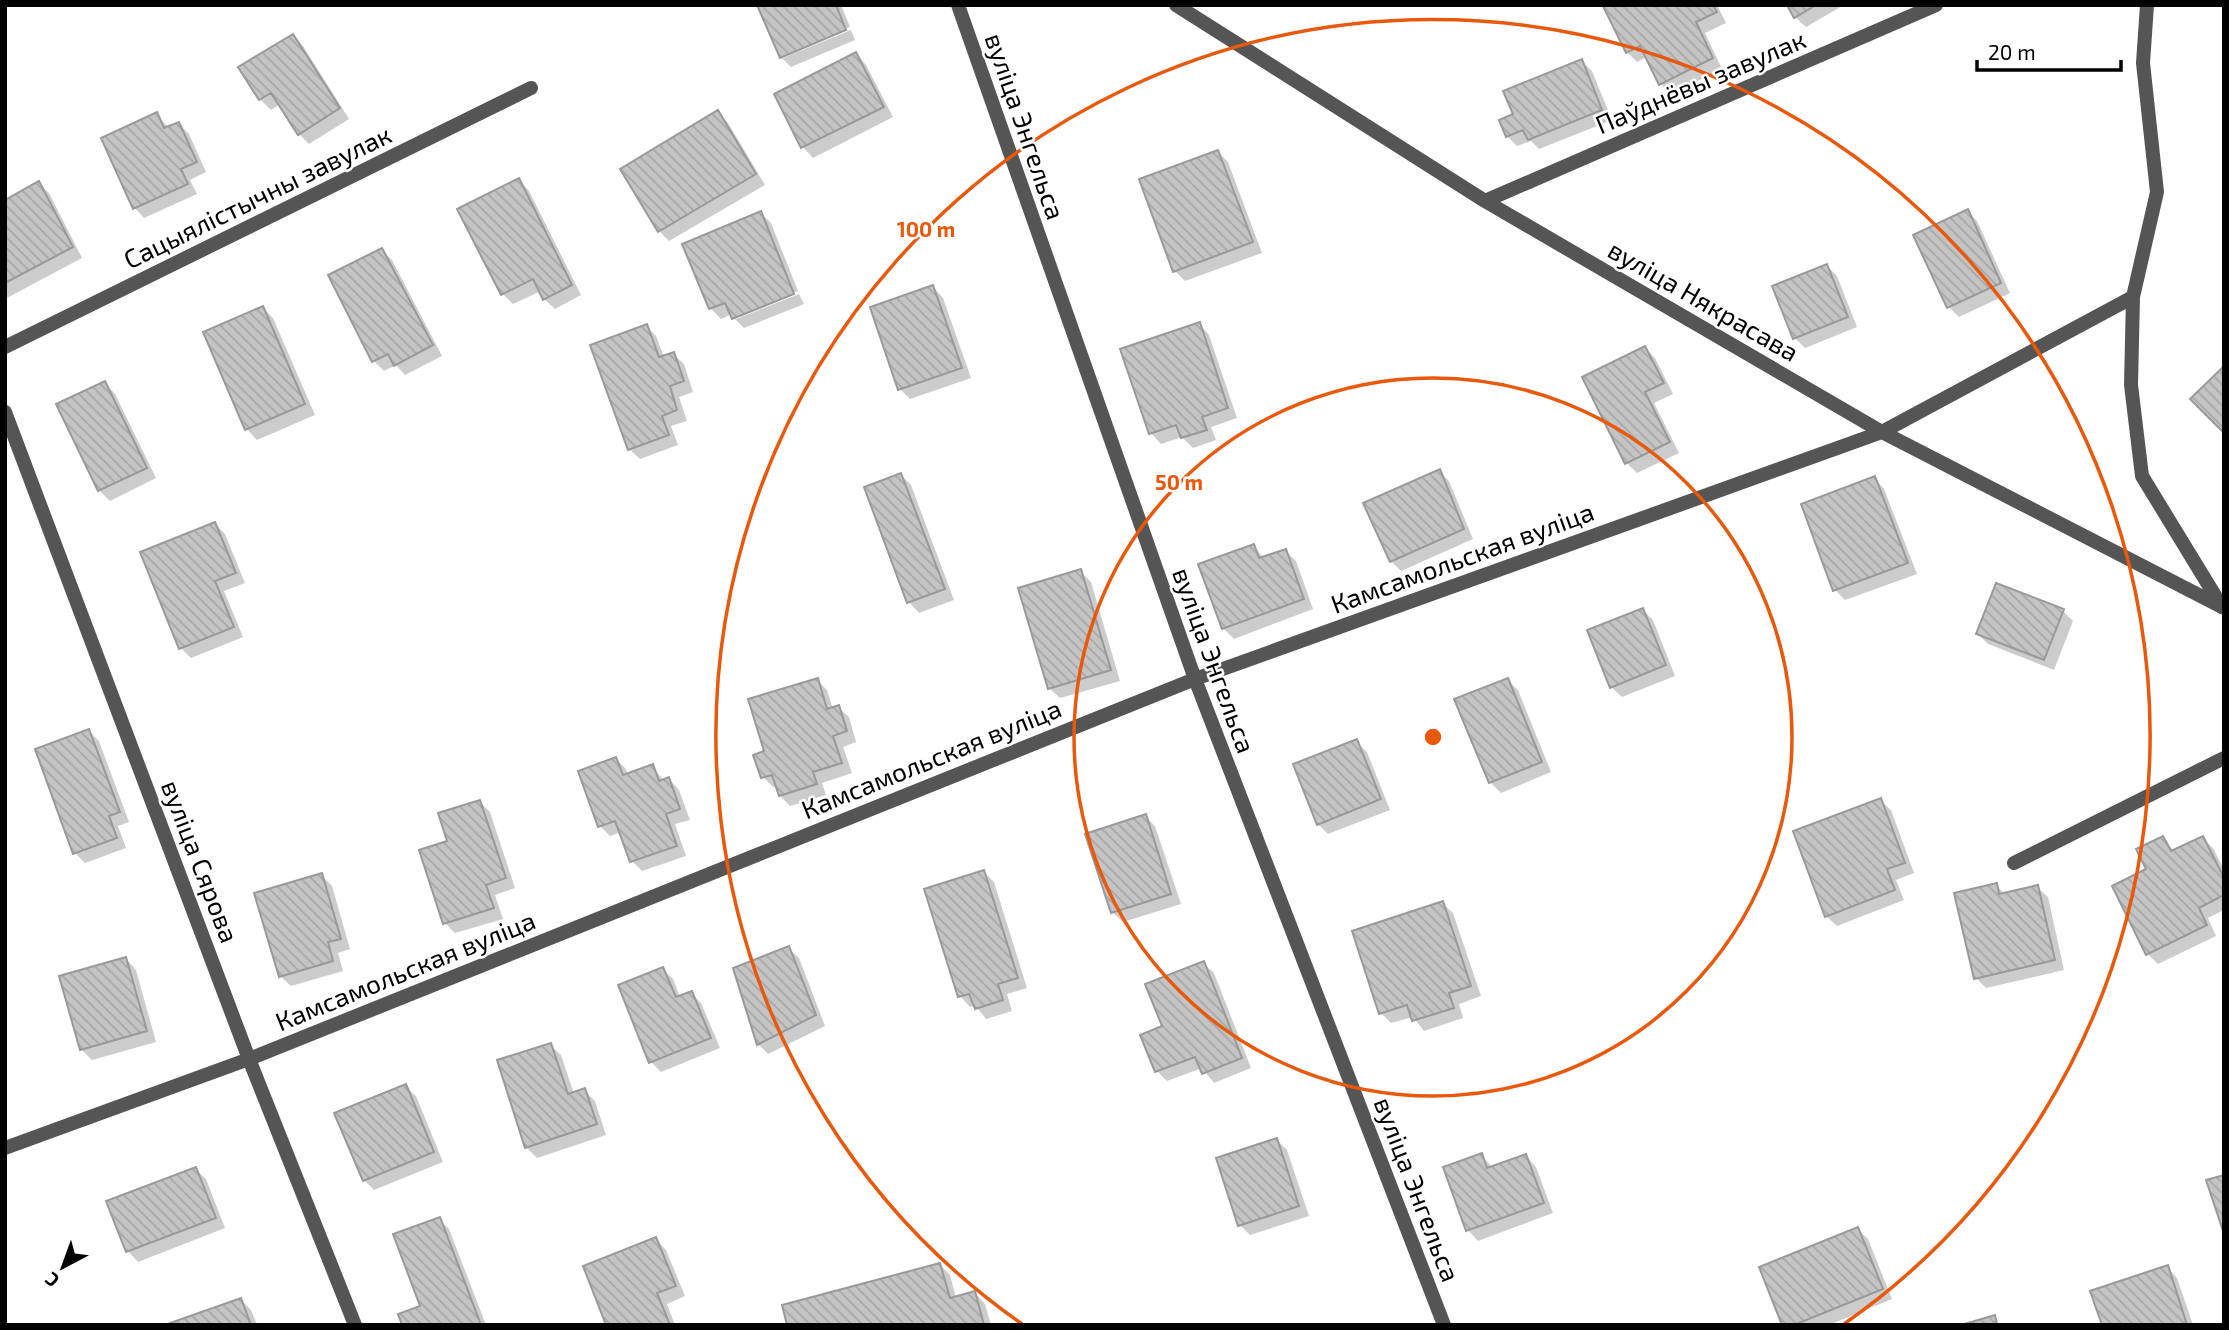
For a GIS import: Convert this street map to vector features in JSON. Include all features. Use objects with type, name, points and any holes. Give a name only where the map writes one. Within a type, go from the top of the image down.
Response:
[{"type":"street","name":"вуліца Энгельса","points":[[958,5],[1195,679],[1444,1325]]},
{"type":"street","name":"вуліца Някрасава","points":[[1176,5],[1485,201],[1882,432],[2223,607]]},
{"type":"street","name":"Паўднёвы завулак","points":[[1485,201],[1936,5]]},
{"type":"street","points":[[2147,5],[2143,63],[2157,192],[2133,297],[2131,385],[2142,476],[2223,607]]},
{"type":"street","name":"Сацыялістычны завулак","points":[[5,347],[531,88]]},
{"type":"street","name":"Камсамольская вуліца","points":[[5,1148],[249,1059],[1195,679],[1882,432],[2133,297]]},
{"type":"street","name":"вуліца Сярова","points":[[5,412],[249,1059],[355,1325]]},
{"type":"street","points":[[2014,863],[2224,758]]},
{"type":"building","points":[[757,5],[836,5],[846,30],[780,58]]},
{"type":"building","points":[[1713,5],[1717,12],[1696,22],[1713,58],[1659,85],[1640,46],[1626,53],[1603,6]]},
{"type":"building","points":[[1787,5],[1816,5],[1794,18]]},
{"type":"building","points":[[293,34],[340,108],[298,135],[271,93],[259,100],[238,67]]},
{"type":"building","points":[[856,52],[884,107],[801,148],[774,94]]},
{"type":"building","points":[[1582,59],[1602,110],[1528,140],[1523,130],[1506,137],[1499,120],[1513,114],[1503,91]]},
{"type":"building","points":[[718,110],[756,174],[658,232],[620,169]]},
{"type":"building","points":[[157,112],[164,128],[179,122],[197,162],[181,169],[188,184],[133,209],[101,138]]},
{"type":"building","points":[[1218,150],[1253,242],[1173,272],[1139,179]]},
{"type":"building","points":[[519,178],[572,285],[543,300],[533,279],[501,295],[457,209]]},
{"type":"building","points":[[39,181],[73,247],[5,283],[5,200]]},
{"type":"building","points":[[1968,209],[2001,283],[1947,308],[1913,235]]},
{"type":"building","points":[[761,211],[794,294],[732,319],[725,303],[709,309],[682,244]]},
{"type":"building","points":[[382,248],[433,345],[394,366],[388,354],[372,362],[328,275]]},
{"type":"building","points":[[1827,264],[1848,317],[1793,339],[1772,286]]},
{"type":"building","points":[[933,285],[962,368],[898,390],[870,307]]},
{"type":"building","points":[[263,306],[305,404],[245,430],[203,332]]},
{"type":"building","points":[[1200,322],[1228,408],[1202,417],[1207,430],[1181,438],[1176,425],[1149,434],[1120,349]]},
{"type":"building","points":[[647,324],[659,357],[674,352],[684,381],[670,386],[677,410],[662,416],[669,435],[628,450],[590,345]]},
{"type":"building","points":[[1645,346],[1664,383],[1645,392],[1670,442],[1625,464],[1582,377]]},
{"type":"building","points":[[2224,366],[2224,433],[2190,399]]},
{"type":"building","points":[[105,381],[147,468],[98,491],[56,404]]},
{"type":"building","points":[[1440,469],[1464,529],[1390,562],[1363,503]]},
{"type":"building","points":[[901,473],[945,589],[907,603],[864,487]]},
{"type":"building","points":[[1875,476],[1908,563],[1833,591],[1801,504]]},
{"type":"building","points":[[215,522],[236,573],[215,581],[234,627],[179,649],[140,552]]},
{"type":"building","points":[[1254,544],[1259,558],[1286,549],[1304,599],[1222,629],[1198,564]]},
{"type":"building","points":[[1081,569],[1111,670],[1048,689],[1018,588]]},
{"type":"building","points":[[1996,583],[2064,609],[2044,660],[1976,634]]},
{"type":"building","points":[[1643,608],[1666,665],[1610,688],[1587,630]]},
{"type":"building","points":[[818,678],[827,709],[839,705],[847,731],[833,736],[842,763],[813,772],[817,784],[779,796],[772,775],[761,778],[753,755],[764,751],[748,699]]},
{"type":"building","points":[[1508,678],[1542,762],[1489,783],[1454,699]]},
{"type":"building","points":[[89,729],[120,812],[109,816],[117,838],[73,854],[35,749]]},
{"type":"building","points":[[1357,739],[1381,799],[1317,825],[1293,764]]},
{"type":"building","points":[[616,757],[623,775],[653,764],[659,781],[669,777],[680,809],[666,814],[677,846],[630,862],[615,821],[598,827],[578,771]]},
{"type":"building","points":[[1881,798],[1905,863],[1887,869],[1895,890],[1825,917],[1793,831]]},
{"type":"building","points":[[480,800],[506,878],[486,885],[494,908],[443,924],[419,850],[447,841],[438,813]]},
{"type":"building","points":[[1146,814],[1171,894],[1111,913],[1085,834]]},
{"type":"building","points":[[2163,836],[2171,851],[2203,836],[2224,878],[2224,895],[2199,908],[2207,925],[2146,955],[2112,886],[2146,869],[2136,849]]},
{"type":"building","points":[[984,870],[1018,978],[998,984],[1003,1000],[975,1009],[969,994],[958,997],[924,889]]},
{"type":"building","points":[[322,873],[341,939],[328,942],[333,961],[279,977],[254,893]]},
{"type":"building","points":[[1997,883],[1999,894],[2038,885],[2055,960],[1974,979],[1954,893]]},
{"type":"building","points":[[1443,901],[1471,986],[1449,993],[1454,1008],[1412,1021],[1407,1005],[1379,1014],[1352,931]]},
{"type":"building","points":[[789,946],[816,1015],[757,1045],[733,968]]},
{"type":"building","points":[[126,957],[147,1031],[80,1050],[59,976]]},
{"type":"building","points":[[1204,961],[1242,1058],[1202,1074],[1195,1057],[1155,1072],[1140,1035],[1162,1026],[1145,984]]},
{"type":"building","points":[[663,967],[676,997],[692,991],[711,1038],[649,1063],[618,985]]},
{"type":"building","points":[[551,1043],[568,1094],[585,1088],[597,1124],[525,1148],[497,1060]]},
{"type":"building","points":[[406,1084],[434,1152],[363,1181],[334,1113]]},
{"type":"building","points":[[1277,1138],[1299,1206],[1238,1226],[1216,1158]]},
{"type":"building","points":[[1482,1153],[1487,1168],[1526,1154],[1544,1203],[1466,1231],[1443,1167]]},
{"type":"building","points":[[196,1167],[216,1218],[126,1252],[106,1201]]},
{"type":"building","points":[[2224,1175],[2224,1234],[2206,1180]]},
{"type":"building","points":[[440,1217],[481,1325],[402,1325],[398,1314],[420,1306],[393,1234]]},
{"type":"building","points":[[1858,1227],[1883,1289],[1794,1325],[1782,1325],[1759,1267]]},
{"type":"building","points":[[656,1237],[676,1286],[657,1293],[670,1325],[606,1325],[583,1266]]},
{"type":"building","points":[[940,1263],[950,1298],[975,1291],[984,1325],[787,1325],[782,1305]]},
{"type":"building","points":[[2168,1265],[2187,1325],[2102,1325],[2090,1291]]},
{"type":"building","points":[[241,1298],[251,1325],[170,1323]]},
{"type":"building","points":[[1995,1315],[1997,1325],[1961,1325]]}]
